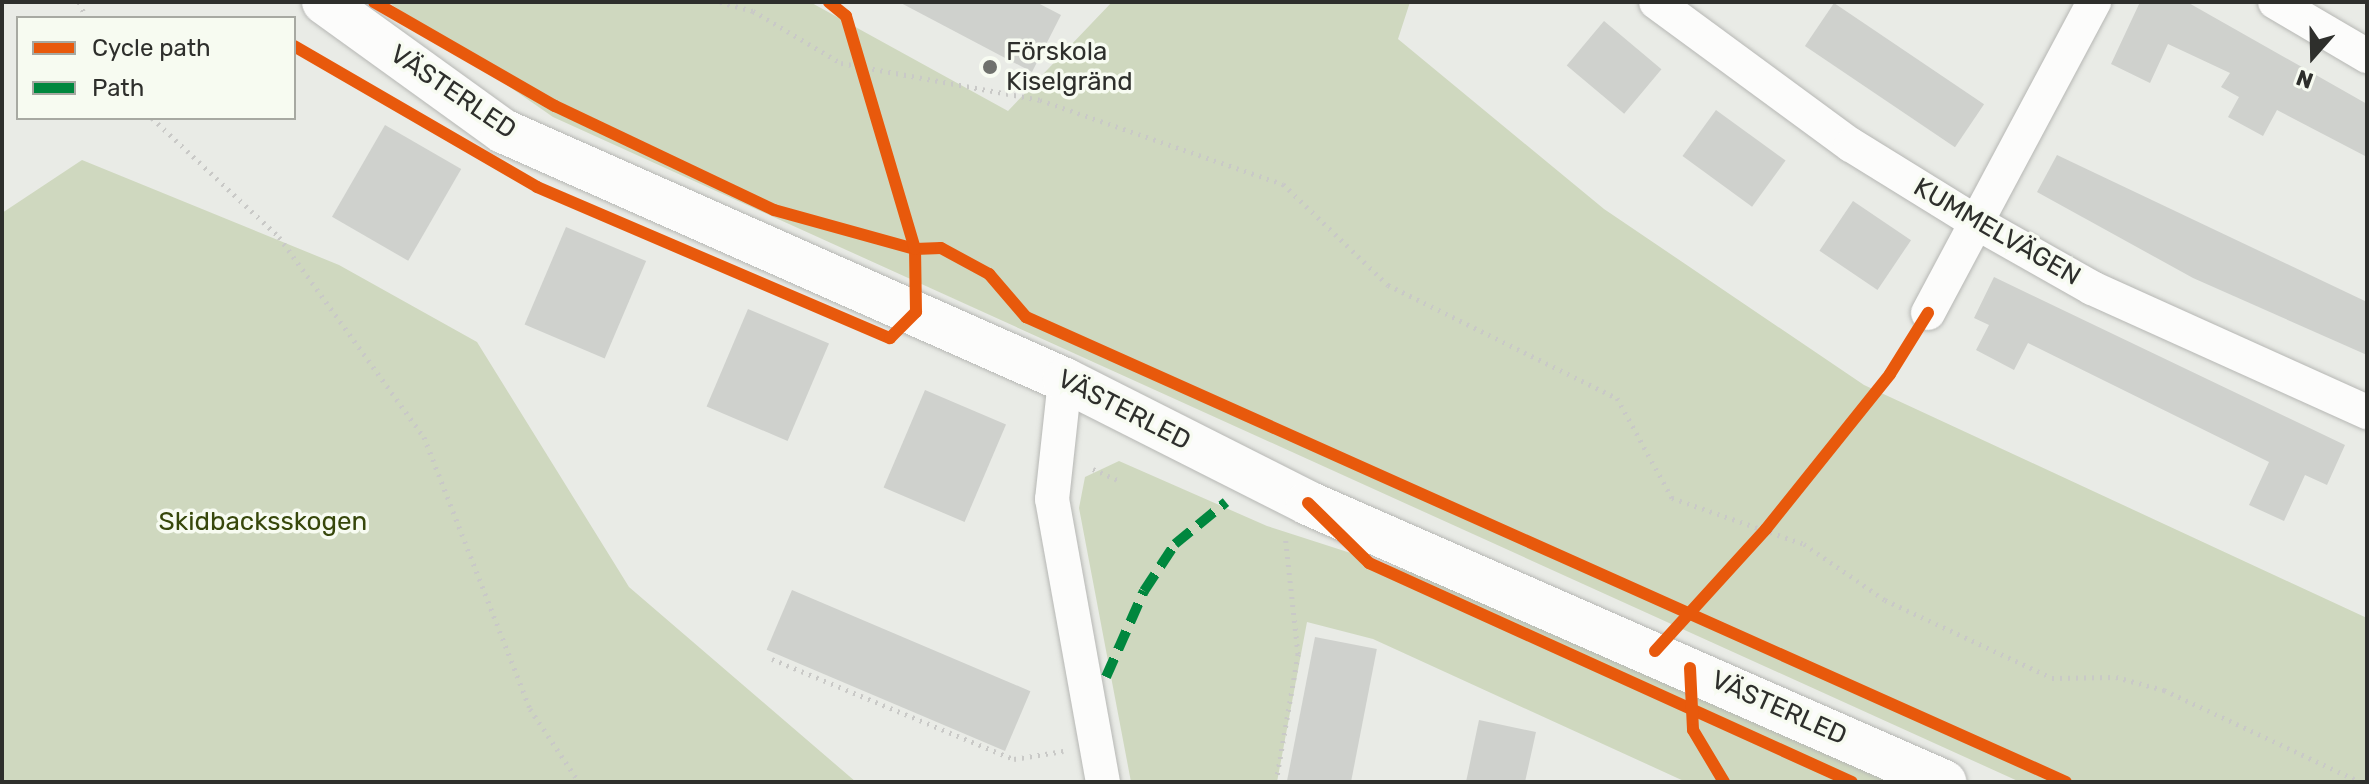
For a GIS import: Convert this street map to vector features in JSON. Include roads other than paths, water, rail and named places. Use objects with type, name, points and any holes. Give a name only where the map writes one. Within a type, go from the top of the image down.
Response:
[{"type":"street","name":"VÄSTERLED","points":[[324,2],[503,131],[1065,380],[1308,503],[1944,782]]},
{"type":"street","name":"KUMMELVÄGEN","points":[[1656,2],[1851,145],[1979,224],[2092,288],[2367,412]]},
{"type":"street","points":[[1928,313],[1979,224],[2094,2]]},
{"type":"street","points":[[2275,2],[2367,56]]},
{"type":"street","points":[[1065,380],[1052,499],[1103,782]]},
{"type":"place","name":"Förskola Kiselgränd","points":[[990,67]]},
{"type":"park label","name":"Skidbacksskogen","points":[[263,522]]}]
